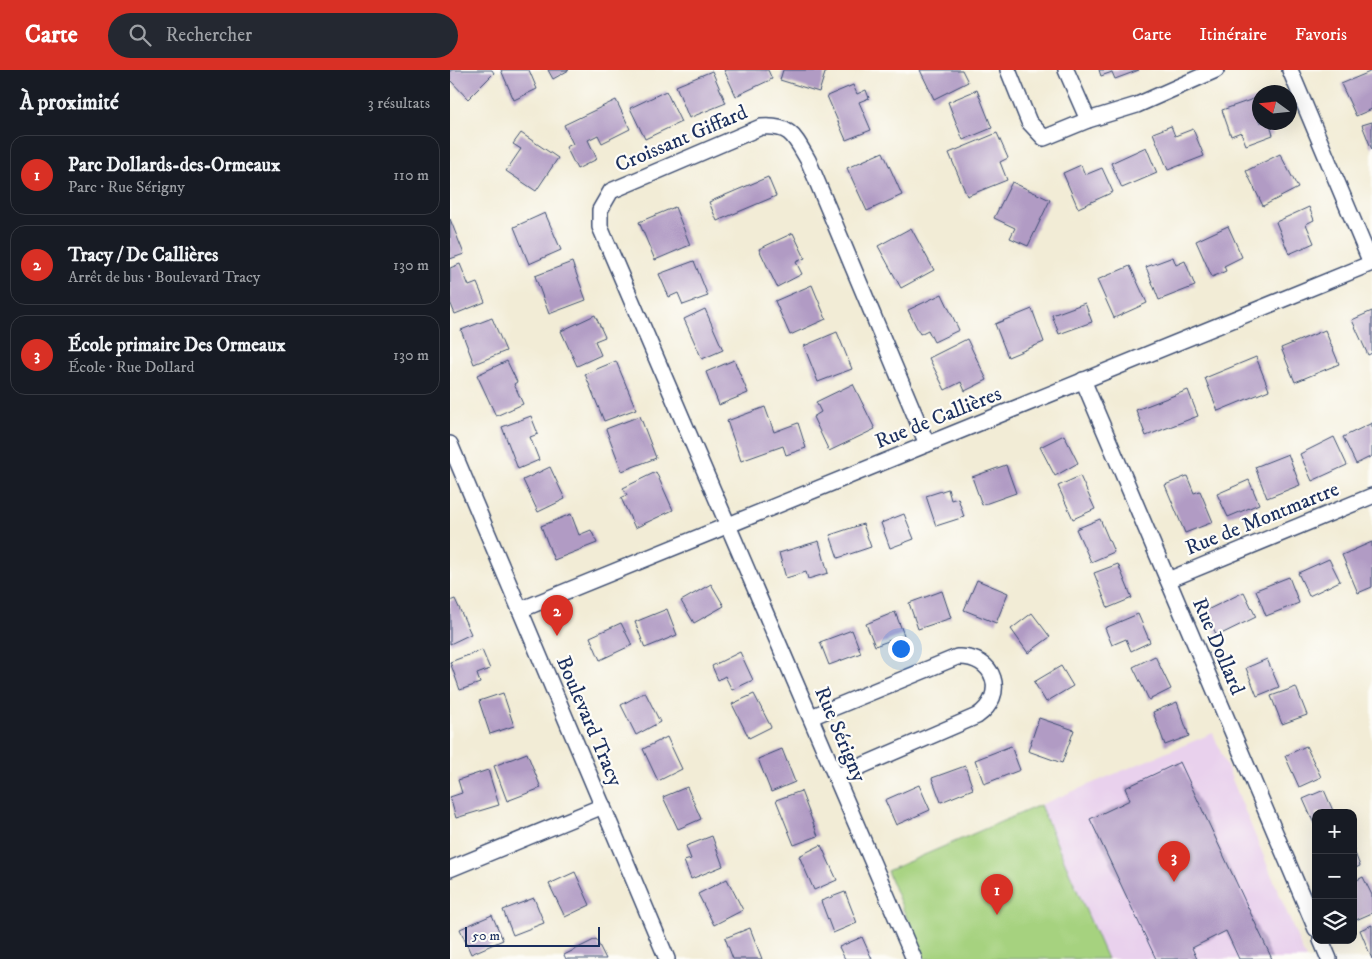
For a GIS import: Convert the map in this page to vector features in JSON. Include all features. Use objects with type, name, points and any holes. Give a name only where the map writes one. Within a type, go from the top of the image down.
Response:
[{"type":"street","points":[[1008,70],[1029,122],[1044,138],[1088,120],[1138,105],[1216,70]]},
{"type":"street","points":[[1066,70],[1088,120]]},
{"type":"street","points":[[1290,70],[1372,263]]},
{"type":"street","name":"Croissant Giffard","points":[[729,525],[600,227],[600,210],[611,191],[761,127],[778,126],[795,136],[808,160],[927,444]]},
{"type":"street","name":"Rue de Callières","points":[[520,610],[1372,263]]},
{"type":"street","name":"Rue Dollard","points":[[1083,380],[1312,920]]},
{"type":"street","name":"Boulevard Tracy","points":[[450,444],[667,959]]},
{"type":"street","name":"Rue de Montmartre","points":[[1168,580],[1372,496]]},
{"type":"street","name":"Rue Sérigny","points":[[729,525],[914,959]]},
{"type":"street","points":[[811,717],[958,657],[977,659],[991,673],[995,683],[994,693],[985,710],[977,716],[836,777]]},
{"type":"street","points":[[450,869],[603,806]]},
{"type":"street","points":[[1323,944],[1329,959]]},
{"type":"shaded area","points":[[1213,733],[1306,959],[1107,959],[1040,805]]},
{"type":"green space","points":[[1040,805],[1107,959],[924,959],[887,871]]},
{"type":"building","points":[[450,70],[492,70],[494,73],[468,99],[450,80]]},
{"type":"building","points":[[501,70],[529,70],[537,89],[514,100]]},
{"type":"building","points":[[548,70],[569,70],[553,79]]},
{"type":"building","points":[[724,70],[768,70],[772,79],[736,96]]},
{"type":"building","points":[[783,70],[826,70],[819,92],[780,80]]},
{"type":"building","points":[[920,70],[962,70],[968,82],[934,99]]},
{"type":"building","points":[[1099,70],[1139,70],[1115,79],[1112,72],[1101,76]]},
{"type":"building","points":[[712,71],[726,103],[689,118],[676,86]]},
{"type":"building","points":[[1372,71],[1372,109],[1356,116],[1341,84]]},
{"type":"building","points":[[853,85],[857,94],[866,90],[869,98],[859,102],[871,130],[846,140],[827,96]]},
{"type":"building","points":[[977,90],[992,128],[963,140],[948,102]]},
{"type":"building","points":[[666,91],[681,122],[645,139],[630,108]]},
{"type":"building","points":[[1252,99],[1252,130],[1271,130],[1273,135],[1246,145],[1241,132],[1231,136],[1222,110]]},
{"type":"building","points":[[616,100],[630,129],[602,143],[598,135],[588,140],[597,159],[577,169],[566,147],[573,144],[564,125]]},
{"type":"building","points":[[1372,122],[1372,150],[1362,125]]},
{"type":"building","points":[[1171,126],[1175,136],[1193,129],[1204,156],[1168,170],[1153,133]]},
{"type":"building","points":[[521,133],[558,158],[536,191],[506,171],[521,149],[513,144]]},
{"type":"building","points":[[997,133],[1008,158],[1000,162],[1007,180],[967,196],[949,153]]},
{"type":"building","points":[[1146,147],[1157,173],[1122,188],[1111,163]]},
{"type":"building","points":[[883,152],[902,195],[867,211],[847,168]]},
{"type":"building","points":[[1280,154],[1298,188],[1263,206],[1246,171]]},
{"type":"building","points":[[1081,165],[1085,175],[1102,168],[1113,192],[1078,208],[1063,173]]},
{"type":"building","points":[[768,177],[776,196],[717,221],[709,202]]},
{"type":"building","points":[[1012,182],[1050,200],[1028,246],[1010,238],[1015,228],[994,218]]},
{"type":"building","points":[[675,207],[690,245],[655,260],[639,222]]},
{"type":"building","points":[[1309,207],[1314,220],[1306,224],[1314,243],[1289,254],[1276,222]]},
{"type":"building","points":[[545,213],[561,250],[529,264],[514,227]]},
{"type":"building","points":[[450,219],[464,254],[450,259]]},
{"type":"building","points":[[1228,226],[1242,257],[1224,266],[1226,271],[1212,277],[1196,241]]},
{"type":"building","points":[[911,228],[934,270],[901,288],[878,246]]},
{"type":"building","points":[[793,233],[805,258],[796,262],[802,274],[777,287],[759,249]]},
{"type":"building","points":[[1173,257],[1176,265],[1185,261],[1195,286],[1159,300],[1146,267]]},
{"type":"building","points":[[694,261],[708,296],[683,305],[678,293],[669,297],[659,274]]},
{"type":"building","points":[[572,262],[586,300],[549,314],[535,276]]},
{"type":"building","points":[[460,264],[469,286],[477,283],[485,302],[455,314],[450,302],[450,268]]},
{"type":"building","points":[[1130,266],[1147,303],[1114,318],[1097,280]]},
{"type":"building","points":[[812,285],[826,319],[790,335],[775,301]]},
{"type":"building","points":[[942,294],[959,330],[934,342],[928,330],[920,334],[908,310]]},
{"type":"building","points":[[1085,303],[1092,322],[1059,334],[1052,315]]},
{"type":"building","points":[[705,309],[723,350],[702,359],[684,319]]},
{"type":"building","points":[[1032,309],[1044,342],[1008,357],[995,324]]},
{"type":"building","points":[[1372,311],[1372,353],[1368,355],[1352,320]]},
{"type":"building","points":[[595,315],[605,337],[595,341],[601,355],[577,366],[561,331]]},
{"type":"building","points":[[492,318],[506,351],[474,364],[461,330]]},
{"type":"building","points":[[1325,330],[1339,364],[1295,382],[1281,348]]},
{"type":"building","points":[[837,332],[852,369],[818,382],[804,346]]},
{"type":"building","points":[[967,339],[987,380],[965,391],[961,382],[945,390],[929,358]]},
{"type":"building","points":[[1256,357],[1269,390],[1218,411],[1205,378]]},
{"type":"building","points":[[734,360],[748,393],[719,405],[706,372]]},
{"type":"building","points":[[507,361],[517,382],[514,384],[523,404],[496,416],[477,375]]},
{"type":"building","points":[[616,361],[636,409],[604,421],[585,374]]},
{"type":"building","points":[[853,384],[875,429],[829,451],[813,417],[821,412],[816,402]]},
{"type":"building","points":[[1188,390],[1198,416],[1146,436],[1136,410]]},
{"type":"building","points":[[765,407],[774,432],[798,423],[806,448],[786,455],[783,446],[741,461],[727,421]]},
{"type":"building","points":[[531,416],[538,434],[530,437],[539,460],[518,469],[502,427]]},
{"type":"building","points":[[640,416],[656,458],[622,471],[606,429]]},
{"type":"building","points":[[1372,423],[1372,456],[1356,464],[1343,437]]},
{"type":"building","points":[[1064,435],[1078,463],[1055,476],[1040,447]]},
{"type":"building","points":[[1334,437],[1347,465],[1312,481],[1300,454]]},
{"type":"building","points":[[1288,454],[1300,485],[1267,498],[1255,467]]},
{"type":"building","points":[[1006,465],[1016,493],[982,505],[972,477]]},
{"type":"building","points":[[550,467],[565,499],[538,512],[523,480]]},
{"type":"building","points":[[656,472],[673,510],[635,528],[621,498],[627,495],[623,488]]},
{"type":"building","points":[[1080,476],[1095,509],[1073,519],[1058,486]]},
{"type":"building","points":[[1187,476],[1194,493],[1200,491],[1213,522],[1185,533],[1165,485]]},
{"type":"building","points":[[1249,480],[1259,504],[1228,517],[1217,494]]},
{"type":"building","points":[[948,489],[951,500],[958,498],[964,517],[936,526],[926,496]]},
{"type":"building","points":[[571,514],[579,535],[591,530],[597,543],[554,560],[541,526]]},
{"type":"building","points":[[904,514],[914,539],[890,548],[881,523]]},
{"type":"building","points":[[1100,519],[1114,552],[1091,562],[1076,529]]},
{"type":"building","points":[[863,524],[871,547],[838,558],[830,535]]},
{"type":"building","points":[[819,541],[828,573],[808,579],[806,572],[786,578],[779,553]]},
{"type":"building","points":[[1372,542],[1372,587],[1358,593],[1342,555]]},
{"type":"building","points":[[1329,559],[1340,581],[1309,596],[1298,573]]},
{"type":"building","points":[[1118,564],[1132,598],[1108,608],[1094,573]]},
{"type":"building","points":[[1289,577],[1299,603],[1266,616],[1256,590]]},
{"type":"building","points":[[977,580],[1008,593],[996,623],[964,610]]},
{"type":"building","points":[[711,584],[724,606],[694,623],[681,601]]},
{"type":"building","points":[[942,591],[951,618],[918,629],[909,603]]},
{"type":"building","points":[[1244,592],[1256,617],[1217,636],[1205,611]]},
{"type":"building","points":[[455,599],[471,634],[450,644],[450,601]]},
{"type":"building","points":[[667,609],[677,635],[645,648],[635,622]]},
{"type":"building","points":[[895,612],[904,635],[875,646],[866,624]]},
{"type":"building","points":[[1032,613],[1050,637],[1028,653],[1011,629]]},
{"type":"building","points":[[1138,614],[1150,642],[1131,651],[1126,639],[1112,645],[1105,628]]},
{"type":"building","points":[[621,623],[632,645],[600,660],[590,637]]},
{"type":"building","points":[[852,630],[861,653],[829,665],[820,642]]},
{"type":"building","points":[[482,650],[490,669],[477,674],[480,683],[460,690],[450,662]]},
{"type":"building","points":[[740,652],[753,680],[732,690],[725,676],[718,680],[712,666]]},
{"type":"building","points":[[1155,656],[1171,689],[1149,700],[1133,667]]},
{"type":"building","points":[[1267,659],[1279,687],[1257,696],[1246,668]]},
{"type":"building","points":[[1061,666],[1073,686],[1046,702],[1034,682]]},
{"type":"building","points":[[1296,687],[1307,715],[1282,724],[1271,696]]},
{"type":"building","points":[[645,692],[660,722],[636,735],[621,705]]},
{"type":"building","points":[[503,693],[514,726],[490,734],[479,701]]},
{"type":"building","points":[[754,694],[771,727],[749,738],[732,704]]},
{"type":"building","points":[[1177,702],[1189,736],[1165,745],[1153,712]]},
{"type":"building","points":[[1039,718],[1074,730],[1062,763],[1028,751]]},
{"type":"building","points":[[667,737],[682,769],[658,781],[643,749]]},
{"type":"building","points":[[1011,746],[1020,770],[984,784],[975,760]]},
{"type":"building","points":[[1306,746],[1321,777],[1299,787],[1285,756]]},
{"type":"building","points":[[782,749],[795,782],[771,792],[758,759]]},
{"type":"building","points":[[527,753],[541,788],[507,801],[494,766]]},
{"type":"building","points":[[1180,762],[1272,959],[1239,959],[1226,931],[1192,948],[1197,959],[1156,959],[1090,819],[1130,800],[1125,788]]},
{"type":"building","points":[[965,766],[973,789],[941,802],[932,778]]},
{"type":"building","points":[[488,770],[499,805],[456,818],[450,797],[462,793],[458,780]]},
{"type":"building","points":[[919,785],[930,810],[896,825],[885,800]]},
{"type":"building","points":[[687,787],[701,819],[678,829],[663,797]]},
{"type":"building","points":[[1324,790],[1332,809],[1312,809],[1312,819],[1303,799]]},
{"type":"building","points":[[801,791],[818,836],[794,845],[776,800]]},
{"type":"building","points":[[712,836],[723,866],[691,879],[684,861],[691,859],[686,846]]},
{"type":"building","points":[[821,845],[837,880],[814,890],[799,856]]},
{"type":"building","points":[[575,872],[590,905],[565,917],[549,884]]},
{"type":"building","points":[[1363,877],[1372,895],[1372,913],[1357,920],[1357,899],[1357,880]]},
{"type":"building","points":[[727,879],[743,910],[714,925],[698,894]]},
{"type":"building","points":[[845,892],[857,923],[833,933],[821,901]]},
{"type":"building","points":[[534,898],[544,923],[513,935],[503,910]]},
{"type":"building","points":[[492,915],[503,940],[471,954],[460,929]]},
{"type":"building","points":[[1372,925],[1372,959],[1360,930]]},
{"type":"building","points":[[750,928],[762,959],[733,959],[725,938]]},
{"type":"building","points":[[862,937],[872,959],[845,959],[839,947]]},
{"type":"building","points":[[596,939],[606,959],[566,959],[564,955]]},
{"type":"place","name":"Tracy / De Callières","points":[[557,636]]},
{"type":"place","name":"École primaire Des Ormeaux","points":[[1174,882]]},
{"type":"place","name":"Parc Dollards-des-Ormeaux","points":[[997,915]]}]
